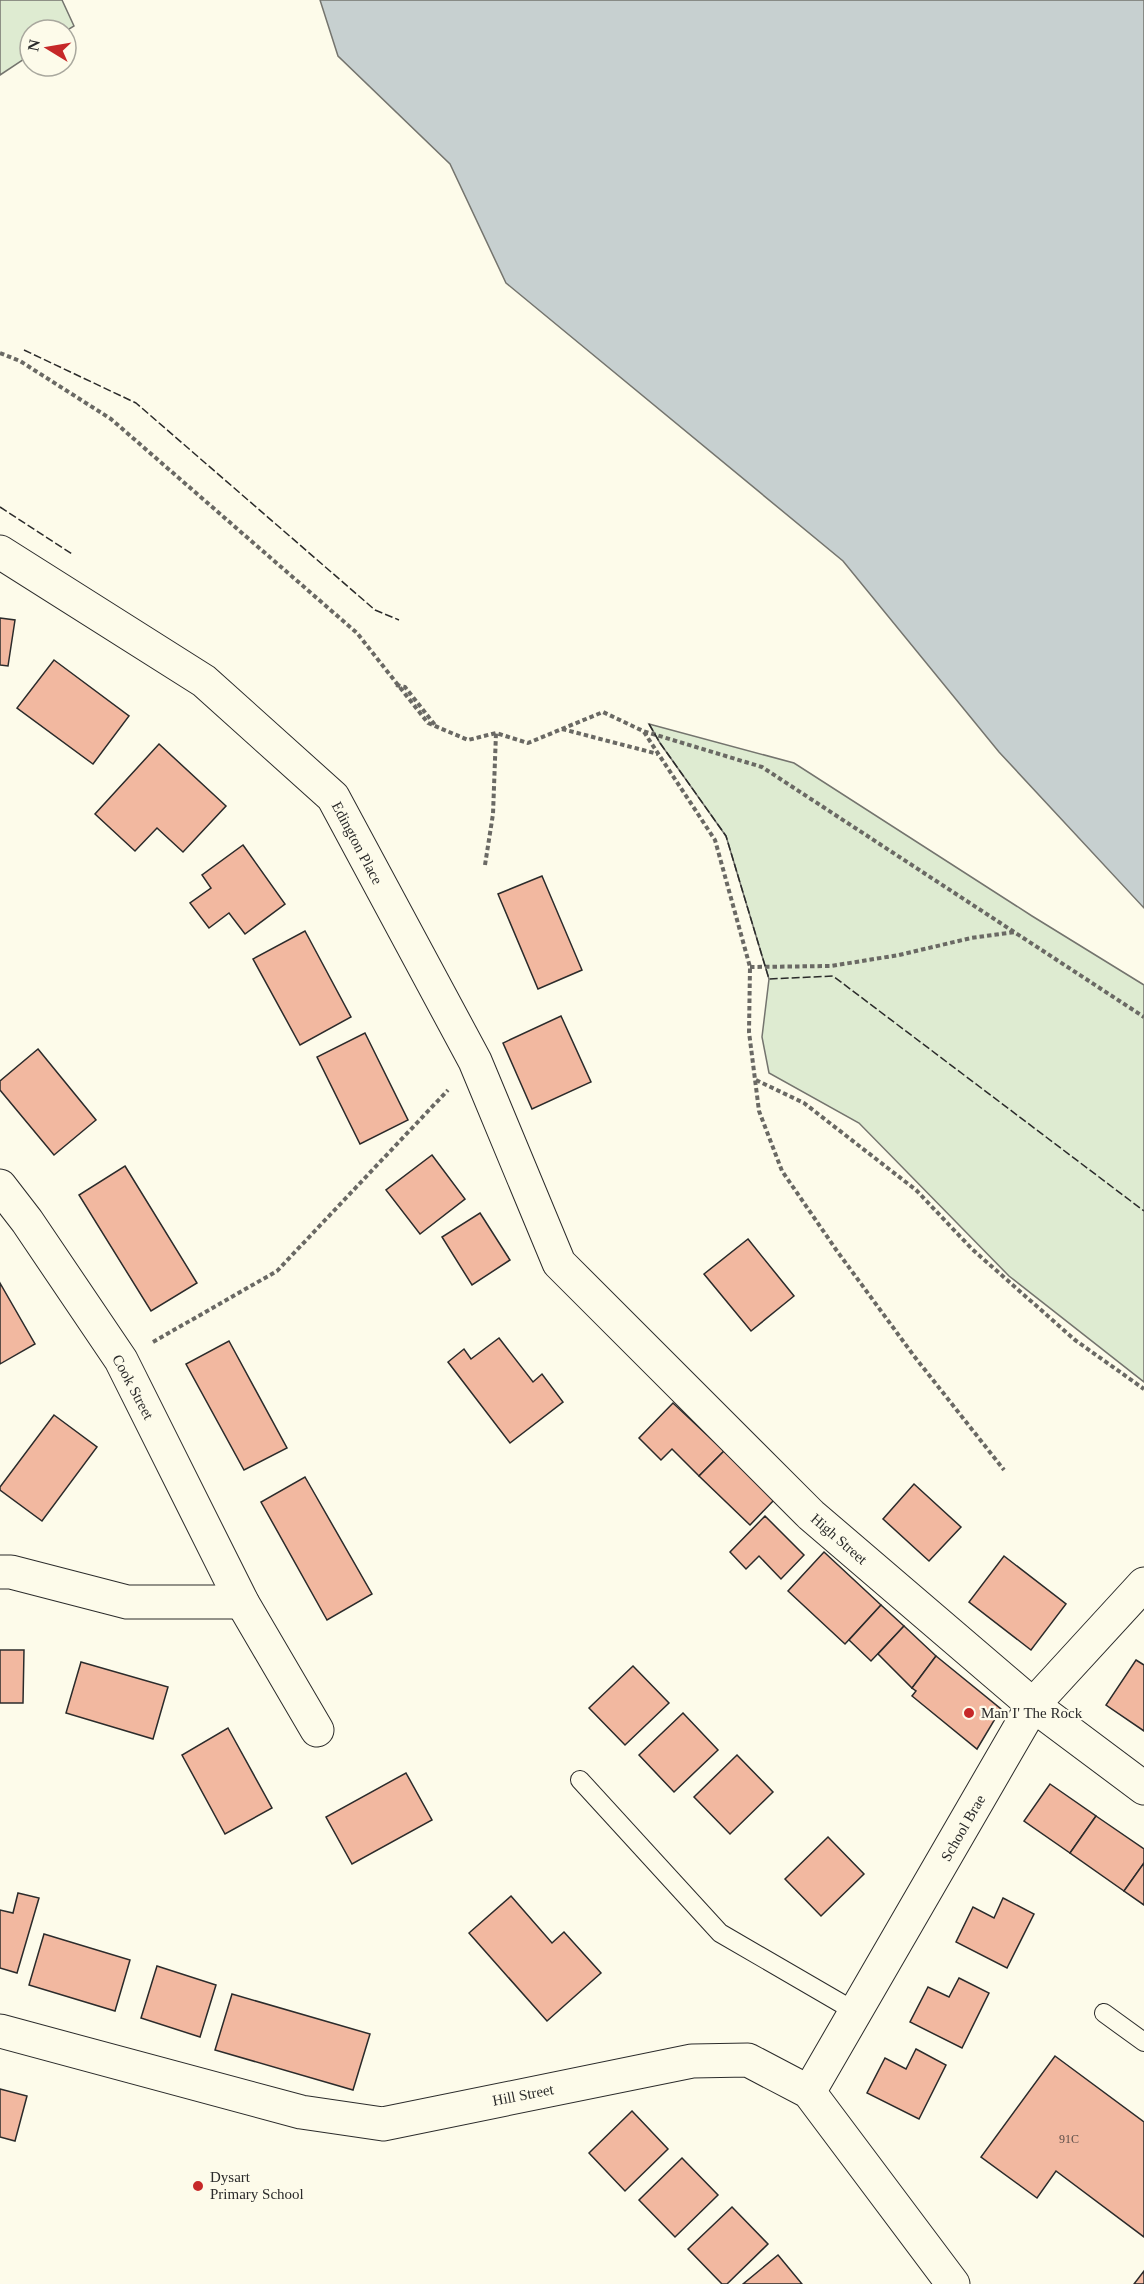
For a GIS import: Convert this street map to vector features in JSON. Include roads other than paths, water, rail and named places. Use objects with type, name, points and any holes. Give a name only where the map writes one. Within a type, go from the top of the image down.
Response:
[{"type":"street","name":"Edington Place","points":[[0,552],[204,681],[333,797],[475,1061],[559,1263]]},
{"type":"street","name":"Cook Street","points":[[0,1186],[27,1221],[121,1360],[242,1602],[317,1730]]},
{"type":"street","name":"High Street","points":[[559,1263],[811,1515],[1034,1705],[1144,1788]]},
{"type":"street","points":[[0,1572],[10,1572],[127,1602],[242,1602]]},
{"type":"street","name":"School Brae","points":[[809,2092],[1034,1705],[1144,1584]]},
{"type":"street","name":"Hill Street","points":[[0,2031],[301,2112],[383,2124],[692,2061],[748,2060],[809,2092],[953,2284]]},
{"type":"lane","points":[[580,1780],[720,1933],[856,2012]]},
{"type":"lane","points":[[1104,2013],[1144,2042]]},
{"type":"place","name":"Man I' The Rock","points":[[969,1713]]},
{"type":"place","name":"Dysart Primary School","points":[[198,2186]]}]
